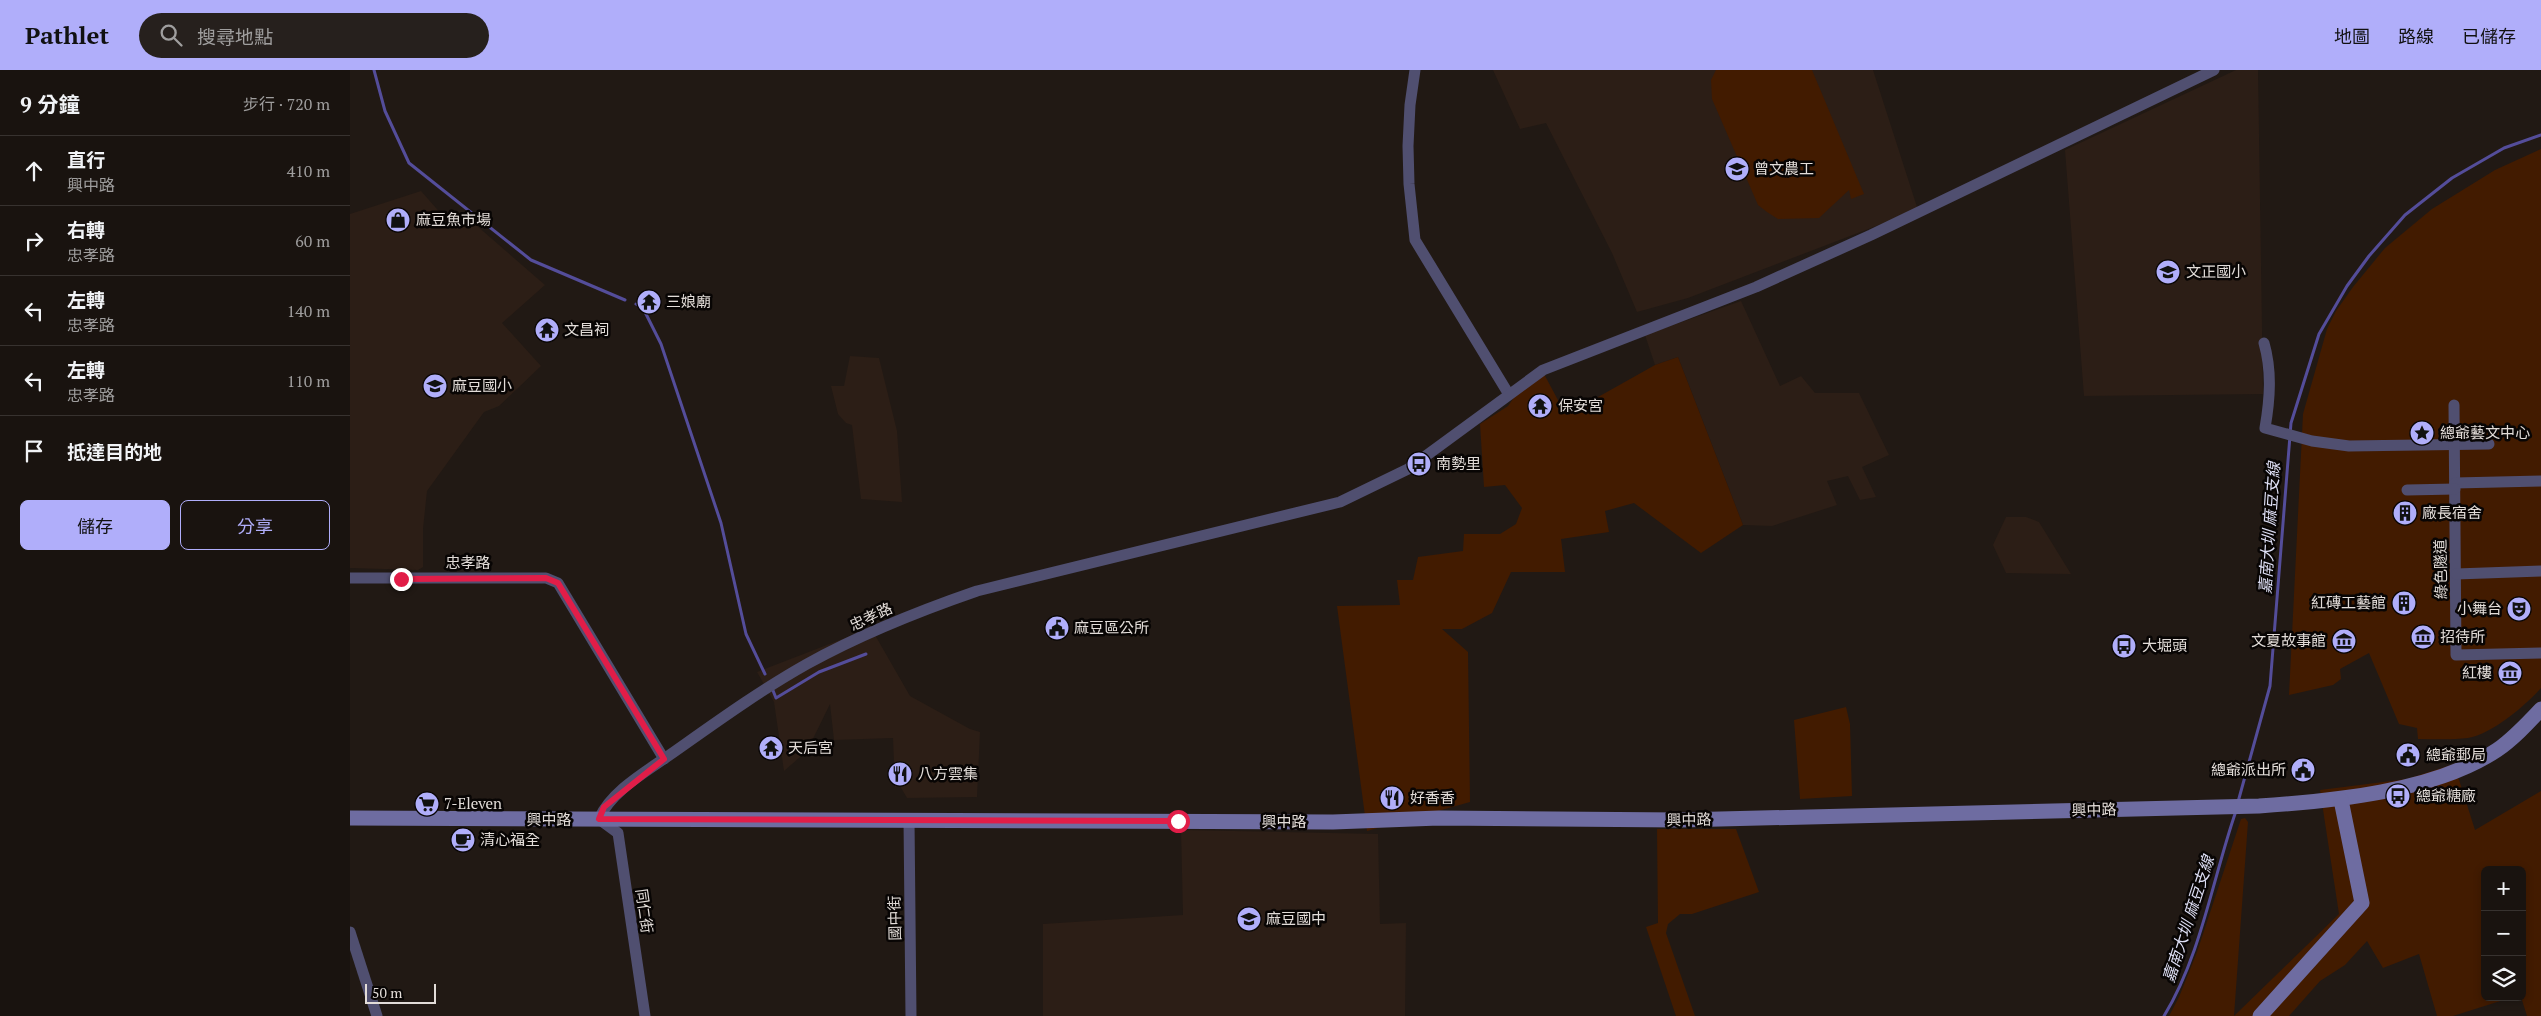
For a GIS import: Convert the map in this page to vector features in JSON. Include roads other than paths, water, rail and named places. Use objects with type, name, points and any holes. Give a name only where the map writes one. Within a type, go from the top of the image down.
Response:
[{"type":"main road","name":"興中路","points":[[350,818],[1247,822],[1439,818],[1680,820],[2258,806],[2341,800],[2424,780],[2471,765],[2497,750],[2522,729],[2541,709]]},
{"type":"main road","points":[[2260,1016],[2362,903],[2341,800]]},
{"type":"street","points":[[1415,70],[1410,105],[1408,146],[1409,184],[1415,240],[1508,393]]},
{"type":"street","name":"忠孝路","points":[[599,819],[604,807],[664,759],[736,708],[807,664],[886,626],[922,610],[977,592],[1340,502],[1408,469],[1508,393],[1542,370],[1756,287],[1871,235],[2214,70]]},
{"type":"street","points":[[2264,343],[2267,355],[2270,397],[2265,428],[2312,441],[2349,446],[2489,444]]},
{"type":"street","name":"綠色隧道","points":[[2454,405],[2456,655],[2541,653]]},
{"type":"street","points":[[2407,490],[2541,482]]},
{"type":"street","points":[[2456,574],[2541,571]]},
{"type":"street","name":"忠孝路","points":[[350,578],[546,578],[554,580],[558,583],[664,759]]},
{"type":"street","name":"同仁街","points":[[599,819],[618,833],[644,1016]]},
{"type":"street","name":"國中街","points":[[909,819],[910,1016]]},
{"type":"street","points":[[350,932],[377,1016]]},
{"type":"waterway","points":[[374,70],[385,111],[409,163],[531,260],[625,300]]},
{"type":"waterway","name":"嘉南大圳 麻豆支線","points":[[2238,802],[2270,686],[2291,423],[2319,334],[2347,286],[2369,256],[2405,215],[2452,178],[2504,148],[2541,135]]},
{"type":"waterway","points":[[636,304],[643,308],[661,344],[721,523],[746,634],[765,674]]},
{"type":"waterway","points":[[772,688],[776,698],[819,672],[866,654]]},
{"type":"waterway","name":"嘉南大圳 麻豆支線","points":[[2164,1016],[2188,968],[2236,811]]},
{"type":"place","name":"曾文農工","points":[[1737,169]]},
{"type":"place","name":"麻豆魚市場","points":[[398,220]]},
{"type":"place","name":"文正國小","points":[[2168,272]]},
{"type":"place","name":"三娘廟","points":[[649,302]]},
{"type":"place","name":"文昌祠","points":[[547,330]]},
{"type":"place","name":"麻豆國小","points":[[435,386]]},
{"type":"place","name":"保安宮","points":[[1540,406]]},
{"type":"place","name":"總爺藝文中心","points":[[2422,433]]},
{"type":"place","name":"南勢里","points":[[1419,464]]},
{"type":"place","name":"廠長宿舍","points":[[2405,513]]},
{"type":"place","name":"紅磚工藝館","points":[[2404,603]]},
{"type":"place","name":"小舞台","points":[[2519,609]]},
{"type":"place","name":"麻豆區公所","points":[[1057,628]]},
{"type":"place","name":"招待所","points":[[2423,637]]},
{"type":"place","name":"文夏故事館","points":[[2344,641]]},
{"type":"place","name":"大堀頭","points":[[2124,646]]},
{"type":"place","name":"紅樓","points":[[2510,673]]},
{"type":"place","name":"天后宮","points":[[771,748]]},
{"type":"place","name":"總爺郵局","points":[[2408,755]]},
{"type":"place","name":"總爺派出所","points":[[2303,770]]},
{"type":"place","name":"八方雲集","points":[[900,774]]},
{"type":"place","name":"總爺糖廠","points":[[2398,796]]},
{"type":"place","name":"好香香","points":[[1392,798]]},
{"type":"place","name":"7-Eleven","points":[[427,804]]},
{"type":"place","name":"清心福全","points":[[463,840]]},
{"type":"place","name":"麻豆國中","points":[[1249,919]]}]
